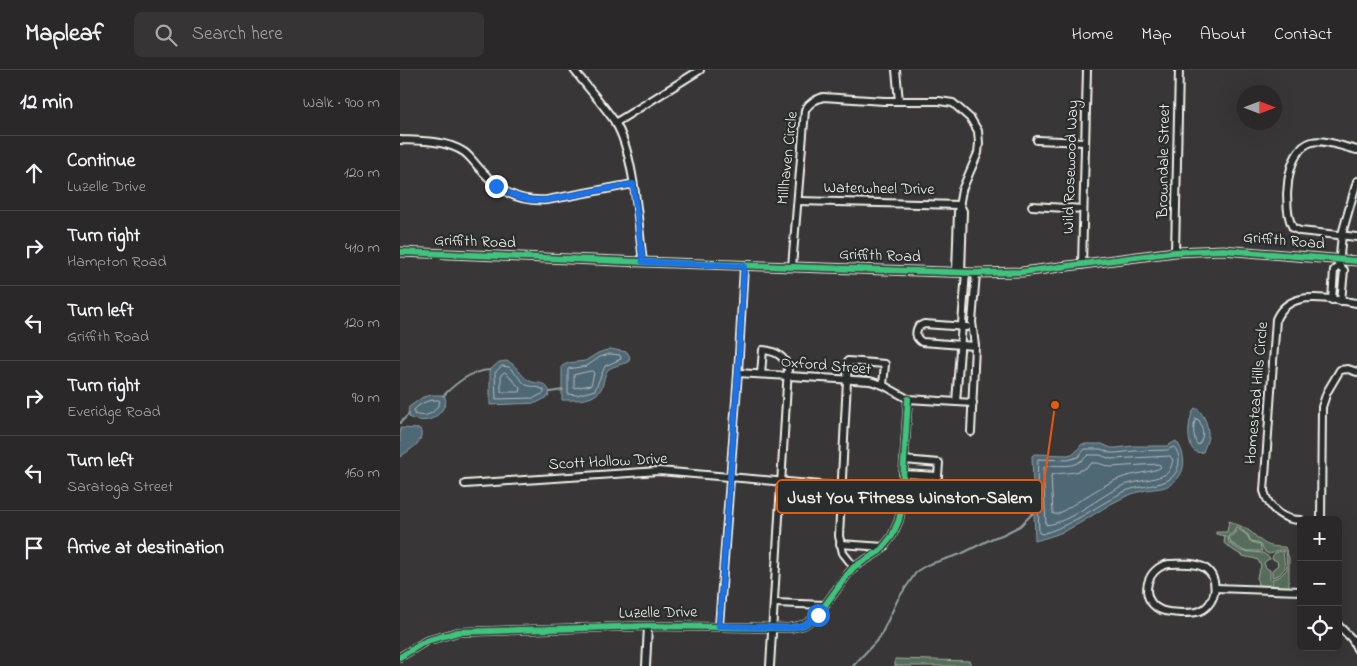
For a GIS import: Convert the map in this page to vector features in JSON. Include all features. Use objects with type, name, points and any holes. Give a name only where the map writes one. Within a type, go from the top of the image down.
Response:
[{"type":"street","points":[[574,70],[615,123],[625,148],[633,184],[643,262]]},
{"type":"street","points":[[615,123],[700,70]]},
{"type":"street","points":[[896,70],[899,101]]},
{"type":"street","name":"Wild Rosewood Way","points":[[1082,264],[1087,70]]},
{"type":"street","name":"Browndale Street","points":[[1175,252],[1179,70]]},
{"type":"street","name":"Millhaven Circle","points":[[792,267],[805,110],[808,104],[823,97],[953,102],[972,119],[978,131],[978,153],[962,190],[958,212],[963,327],[956,402]]},
{"type":"street","points":[[400,140],[438,142],[453,146],[466,153],[496,186],[523,199],[547,200],[633,184]]},
{"type":"street","points":[[1037,140],[1085,142]]},
{"type":"street","points":[[1357,150],[1321,142],[1311,142],[1302,147],[1296,155],[1289,178],[1287,214],[1293,228],[1300,231],[1357,237]]},
{"type":"street","points":[[1332,300],[1334,270],[1339,262],[1342,235],[1357,181]]},
{"type":"street","name":"Waterwheel Drive","points":[[798,201],[960,205]]},
{"type":"street","points":[[1032,206],[1083,209]]},
{"type":"street","name":"Griffith Road","points":[[400,252],[976,273],[1022,272],[1175,252],[1223,250],[1339,262],[1357,261]]},
{"type":"street","points":[[1339,262],[1344,270],[1341,301]]},
{"type":"street","points":[[719,626],[744,266]]},
{"type":"street","points":[[971,432],[976,273]]},
{"type":"street","name":"Homestead Hills Circle","points":[[1297,519],[1286,518],[1274,510],[1264,492],[1276,319],[1286,304],[1298,299],[1357,302]]},
{"type":"street","points":[[973,327],[924,324],[917,330],[917,338],[922,342],[975,346]]},
{"type":"street","points":[[761,374],[763,350],[774,351],[787,363],[788,376],[770,666]]},
{"type":"street","points":[[854,567],[843,553],[839,529],[848,361],[885,364],[883,385]]},
{"type":"street","points":[[1321,516],[1321,427],[1324,399],[1340,370],[1357,372]]},
{"type":"street","name":"Oxford Street","points":[[738,373],[870,382],[883,385],[908,398]]},
{"type":"street","points":[[908,398],[973,403]]},
{"type":"street","name":"Luzelle Drive","points":[[400,657],[426,641],[458,632],[648,626],[789,628],[804,625],[818,615],[840,582],[854,567],[872,558],[892,536],[899,520],[904,474],[908,398]]},
{"type":"street","points":[[904,460],[939,463],[939,470],[938,476],[904,474]]},
{"type":"street","name":"Scott Hollow Drive","points":[[465,484],[659,471],[902,492]]},
{"type":"street","points":[[840,544],[884,547]]},
{"type":"street","points":[[1165,564],[1196,564],[1205,568],[1212,577],[1216,588],[1208,606],[1201,610],[1186,612],[1168,612],[1158,608],[1149,598],[1146,589],[1150,576],[1156,569],[1165,564]]},
{"type":"street","points":[[1216,588],[1297,591]]},
{"type":"street","points":[[774,603],[825,605]]},
{"type":"street","points":[[646,666],[648,626]]},
{"type":"street","points":[[1342,629],[1355,640],[1357,649]]},
{"type":"green space","points":[[1229,521],[1247,529],[1267,545],[1285,547],[1289,558],[1289,587],[1273,587],[1272,579],[1279,577],[1287,569],[1286,553],[1284,550],[1268,554],[1260,544],[1251,541],[1248,535],[1236,527],[1234,532],[1228,536],[1229,543],[1241,551],[1263,553],[1270,558],[1264,563],[1266,568],[1270,570],[1270,585],[1268,587],[1258,586],[1257,577],[1261,566],[1258,560],[1238,553],[1224,543],[1225,536],[1216,534],[1216,532],[1227,532]]},
{"type":"green space","points":[[1237,528],[1247,535],[1250,541],[1260,545],[1262,551],[1244,551],[1231,543],[1229,537],[1235,533]]},
{"type":"green space","points":[[1283,551],[1285,568],[1279,575],[1272,577],[1272,570],[1278,565],[1277,561],[1272,559],[1273,556],[1277,552]]},
{"type":"green space","points":[[895,659],[970,661],[970,666],[895,666]]},
{"type":"water","points":[[610,349],[627,352],[630,357],[628,362],[609,369],[600,390],[592,397],[580,400],[562,400],[562,366],[568,363],[585,361],[598,353]]},
{"type":"water","points":[[506,361],[513,364],[527,379],[546,386],[550,392],[548,397],[536,403],[490,405],[490,370],[499,362]]},
{"type":"water","points":[[444,395],[445,397],[445,404],[439,414],[428,420],[410,418],[408,414],[409,407],[423,397]]},
{"type":"water","points":[[1195,408],[1202,414],[1208,429],[1208,437],[1203,452],[1197,452],[1190,443],[1190,420]]},
{"type":"water","points":[[400,428],[420,429],[421,438],[416,445],[400,457]]},
{"type":"water","points":[[1176,441],[1182,451],[1184,462],[1178,478],[1170,485],[1122,498],[1067,530],[1035,541],[1032,456],[1034,454],[1068,455],[1075,453],[1082,444],[1102,444],[1116,448],[1167,446]]},
{"type":"waterway","points":[[443,396],[458,382],[470,375],[490,370]]},
{"type":"waterway","points":[[550,392],[563,390]]},
{"type":"waterway","points":[[400,423],[409,414]]},
{"type":"waterway","points":[[853,666],[880,637],[898,599],[917,571],[927,565],[961,554],[1002,535],[1020,526],[1036,512]]},
{"type":"cycle path","points":[[400,252],[976,273],[1022,272],[1175,252],[1223,250],[1357,261]]},
{"type":"cycle path","points":[[400,657],[426,641],[458,632],[648,626],[789,628],[804,625],[818,615],[854,567],[880,551],[892,536],[901,510],[908,399]]},
{"type":"place","name":"Just You Fitness Winston-Salem","points":[[1055,405]]},
{"type":"route","points":[[496,186],[512,195],[535,201],[596,192],[633,184],[643,262],[744,266],[719,626],[798,627],[812,621],[818,615]]}]
